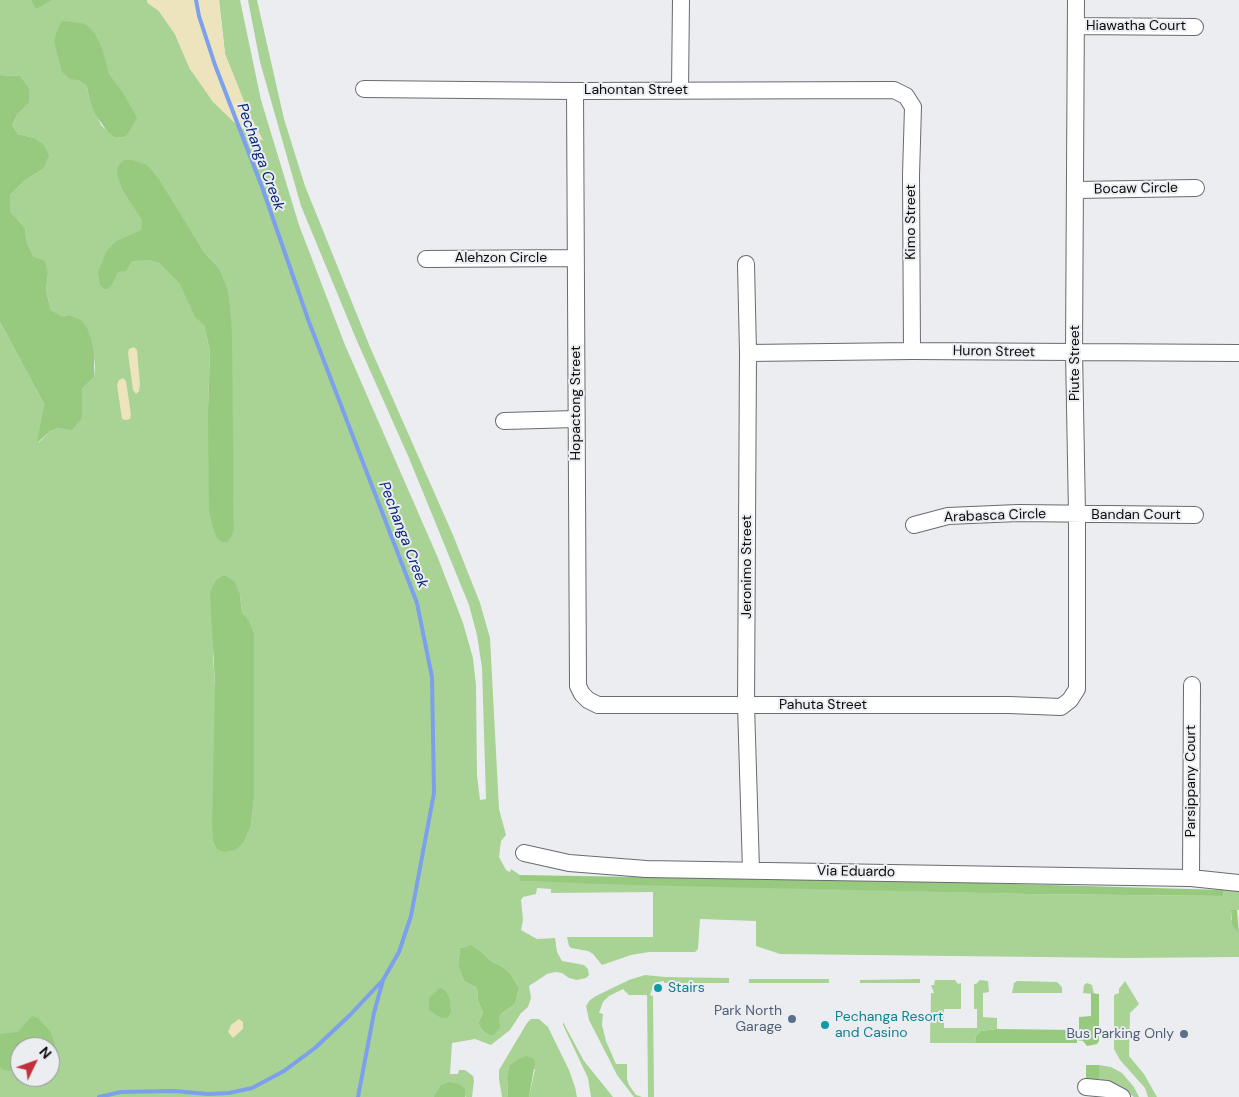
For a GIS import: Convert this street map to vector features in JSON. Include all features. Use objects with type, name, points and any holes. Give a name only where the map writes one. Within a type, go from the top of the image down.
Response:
[{"type":"street","points":[[680,90],[681,0]]},
{"type":"street","name":"Piute Street","points":[[1049,708],[1061,708],[1070,700],[1077,689],[1077,514],[1074,352],[1076,0]]},
{"type":"street","name":"Hiawatha Court","points":[[1076,26],[1195,26]]},
{"type":"street","name":"Lahontan Street","points":[[364,89],[576,91],[885,89],[894,90],[906,96]]},
{"type":"street","name":"Hopactong Street","points":[[576,91],[578,686],[588,700],[598,705]]},
{"type":"street","name":"Kimo Street","points":[[906,96],[913,107],[911,175],[912,351]]},
{"type":"street","name":"Bocaw Circle","points":[[1076,190],[1196,188]]},
{"type":"street","name":"Alehzon Circle","points":[[426,259],[576,258]]},
{"type":"street","name":"Jeronimo Street","points":[[746,264],[748,353],[746,704],[751,870]]},
{"type":"street","name":"Huron Street","points":[[748,353],[912,351],[1239,353]]},
{"type":"street","points":[[504,421],[576,420]]},
{"type":"street","name":"Arabasca Circle","points":[[914,525],[948,516],[1018,513],[1077,514]]},
{"type":"street","name":"Bandan Court","points":[[1077,514],[1196,515]]},
{"type":"street","name":"Parsippany Court","points":[[1191,878],[1192,685]]},
{"type":"street","name":"Pahuta Street","points":[[598,705],[1009,704],[1049,708]]},
{"type":"street","name":"Via Eduardo","points":[[524,853],[578,864],[646,869],[1191,878],[1239,883]]},
{"type":"street","name":"Via Eduardo","points":[[1191,878],[1218,873],[1239,873]]},
{"type":"street","points":[[1086,1087],[1107,1089],[1122,1097]]},
{"type":"green space","points":[[0,0],[147,0],[148,3],[159,11],[175,34],[190,69],[263,140],[249,114],[225,54],[219,0],[240,0],[261,100],[299,225],[345,345],[438,558],[463,623],[473,658],[476,685],[477,775],[480,800],[486,799],[482,668],[477,635],[469,605],[409,458],[357,341],[301,206],[260,62],[248,0],[257,0],[284,119],[305,186],[370,347],[453,535],[480,603],[490,638],[499,809],[506,835],[501,841],[499,857],[506,870],[510,872],[511,869],[520,875],[520,881],[1027,894],[1223,896],[1224,890],[1239,891],[1239,910],[1232,910],[1231,919],[1239,934],[1239,957],[1126,958],[780,954],[756,946],[756,921],[700,919],[698,949],[695,952],[649,952],[631,955],[602,965],[588,951],[571,948],[567,937],[653,937],[653,892],[551,893],[551,889],[537,888],[536,894],[523,897],[521,900],[523,920],[521,930],[537,939],[555,938],[557,952],[562,961],[584,965],[588,969],[589,975],[586,978],[577,980],[569,978],[562,973],[547,974],[529,986],[531,998],[528,1007],[521,1013],[510,1030],[491,1045],[475,1039],[452,1043],[450,1074],[458,1074],[459,1070],[465,1070],[473,1076],[472,1097],[465,1097],[440,1086],[433,1097],[0,1097],[0,322],[44,404],[38,443],[50,431],[59,428],[81,403],[82,389],[94,377],[95,366],[92,341],[69,315],[62,316],[51,310],[46,291],[48,274],[34,257],[27,243],[25,228],[10,211],[10,195],[24,181],[43,169],[34,138],[18,134],[12,125],[17,115],[29,103],[20,76],[0,75]],"holes":[[[54,41],[87,86],[78,80],[58,52]],[[87,86],[124,137],[115,138],[101,125],[89,98]],[[174,205],[204,252],[219,268],[230,304],[234,531],[208,409],[210,351],[204,325],[154,230],[141,230],[143,220]],[[240,595],[242,612],[249,620],[254,633],[254,799],[251,825],[215,685],[213,635]],[[470,944],[491,961],[503,967],[510,973],[519,988],[515,1004],[501,1014],[489,1035],[479,1025],[483,1013],[478,1001],[477,988],[464,981],[458,966],[460,948]]]},
{"type":"green space","points":[[31,0],[52,0],[36,9]]},
{"type":"green space","points":[[62,21],[81,23],[88,26],[95,34],[102,48],[109,74],[125,96],[137,118],[124,137],[115,138],[107,131],[95,114],[87,86],[78,80],[70,79],[62,72],[54,41]]},
{"type":"green space","points":[[0,75],[20,76],[29,89],[29,103],[17,115],[12,125],[18,134],[34,138],[43,144],[49,155],[43,169],[24,181],[10,195],[10,211],[25,228],[27,243],[34,257],[45,261],[48,274],[46,291],[51,310],[62,316],[69,315],[81,320],[87,328],[92,341],[94,354],[94,377],[82,389],[82,418],[72,430],[59,428],[50,431],[37,443],[44,404],[0,322]]},
{"type":"green space","points":[[124,160],[132,160],[147,165],[158,178],[204,252],[219,268],[227,288],[232,337],[234,531],[228,542],[222,542],[217,538],[209,511],[208,409],[210,351],[204,325],[195,317],[180,284],[160,263],[151,260],[132,261],[126,271],[118,272],[108,289],[104,289],[100,285],[98,272],[106,252],[115,242],[141,230],[142,220],[122,189],[117,174],[118,166]]},
{"type":"green space","points":[[224,575],[234,581],[240,595],[242,612],[249,620],[254,633],[254,799],[251,825],[243,843],[235,850],[224,852],[217,849],[213,841],[212,825],[215,685],[210,592],[216,580]]},
{"type":"green space","points":[[520,875],[980,883],[1224,890],[1223,896],[1027,894],[520,881]]},
{"type":"green space","points":[[1231,910],[1237,910],[1239,934],[1232,924]]},
{"type":"green space","points":[[470,944],[510,973],[519,988],[515,1004],[501,1014],[499,1019],[500,1028],[493,1035],[483,1031],[479,1025],[483,1013],[478,1001],[477,988],[464,981],[458,966],[460,948]]},
{"type":"green space","points":[[645,975],[729,978],[729,983],[664,983],[664,981],[658,982],[653,987],[650,995],[653,996],[654,1097],[648,1097],[647,995],[629,995],[623,989],[609,996],[603,1002],[599,1013],[603,1014],[602,1025],[606,1041],[616,1064],[627,1064],[629,1085],[636,1095],[642,1097],[634,1097],[617,1075],[589,1020],[586,1006],[596,996],[629,980]]},
{"type":"green space","points":[[749,979],[829,979],[829,983],[749,983]]},
{"type":"green space","points":[[920,979],[920,983],[860,983],[860,980]]},
{"type":"green space","points":[[935,980],[955,980],[958,984],[961,983],[961,1009],[944,1009],[944,1028],[977,1028],[977,1009],[974,1009],[974,984],[980,980],[988,981],[989,992],[983,993],[983,1017],[997,1018],[997,1029],[981,1031],[976,1036],[975,1043],[930,1043],[931,993],[934,993],[931,985],[934,985]]},
{"type":"green space","points":[[1017,981],[1057,982],[1062,987],[1062,993],[1012,993],[1014,983]]},
{"type":"green space","points":[[1125,981],[1139,1004],[1130,1013],[1129,1056],[1144,1074],[1157,1097],[1148,1097],[1145,1088],[1120,1060],[1114,1049],[1114,995],[1119,993],[1119,989]]},
{"type":"green space","points":[[1087,983],[1092,985],[1094,994],[1083,993],[1084,985]]},
{"type":"green space","points":[[440,988],[446,991],[450,1000],[451,1012],[447,1018],[441,1018],[429,1010],[429,998]]},
{"type":"green space","points":[[1091,993],[1099,994],[1099,1041],[1097,1044],[1087,1046],[1083,1041],[1077,1040],[1077,1043],[975,1043],[976,1036],[981,1031],[997,1029],[1079,1030],[1079,1017],[1091,1016]]},
{"type":"green space","points":[[32,1016],[38,1018],[50,1031],[52,1037],[10,1037],[10,1071],[3,1070],[0,1067],[0,1034],[18,1032]]},
{"type":"green space","points":[[531,1019],[539,1019],[548,1027],[569,1070],[577,1097],[529,1097],[535,1069],[509,1066],[507,1077],[508,1094],[507,1097],[502,1097],[499,1070]]},
{"type":"green space","points":[[563,1022],[584,1061],[613,1097],[591,1097],[588,1078]]},
{"type":"green space","points":[[527,1056],[534,1059],[535,1063],[529,1097],[507,1097],[509,1066]]},
{"type":"green space","points":[[1086,1065],[1099,1065],[1099,1079],[1086,1079]]},
{"type":"green space","points":[[1099,1065],[1111,1067],[1122,1073],[1134,1087],[1139,1097],[1134,1097],[1119,1085],[1099,1079]]},
{"type":"green space","points":[[449,1082],[459,1084],[465,1089],[465,1097],[433,1097],[440,1086]]},
{"type":"sand","points":[[147,0],[219,0],[225,54],[249,114],[263,141],[238,126],[213,102],[190,69],[175,34],[159,11],[148,3]]},
{"type":"sand","points":[[134,347],[137,350],[140,385],[139,391],[136,394],[133,390],[128,353],[129,349]]},
{"type":"sand","points":[[123,378],[126,381],[131,415],[130,419],[126,420],[122,419],[117,385],[119,380]]},
{"type":"sand","points":[[239,1019],[243,1022],[243,1029],[233,1038],[228,1032],[231,1025]]},
{"type":"waterway","name":"Pechanga Creek","points":[[196,0],[199,16],[215,65],[262,187],[309,322],[417,603],[432,677],[434,793],[411,916],[399,952],[383,980],[374,1013],[358,1097]]},
{"type":"waterway","points":[[99,1097],[121,1092],[174,1091],[208,1094],[229,1093],[252,1088],[284,1071],[315,1048],[381,982]]},
{"type":"place","name":"Stairs","points":[[658,988]]},
{"type":"place","name":"Park North Garage","points":[[792,1019]]},
{"type":"place","name":"Pechanga Resort and Casino","points":[[825,1025]]},
{"type":"place","name":"Bus Parking Only","points":[[1184,1034]]}]
